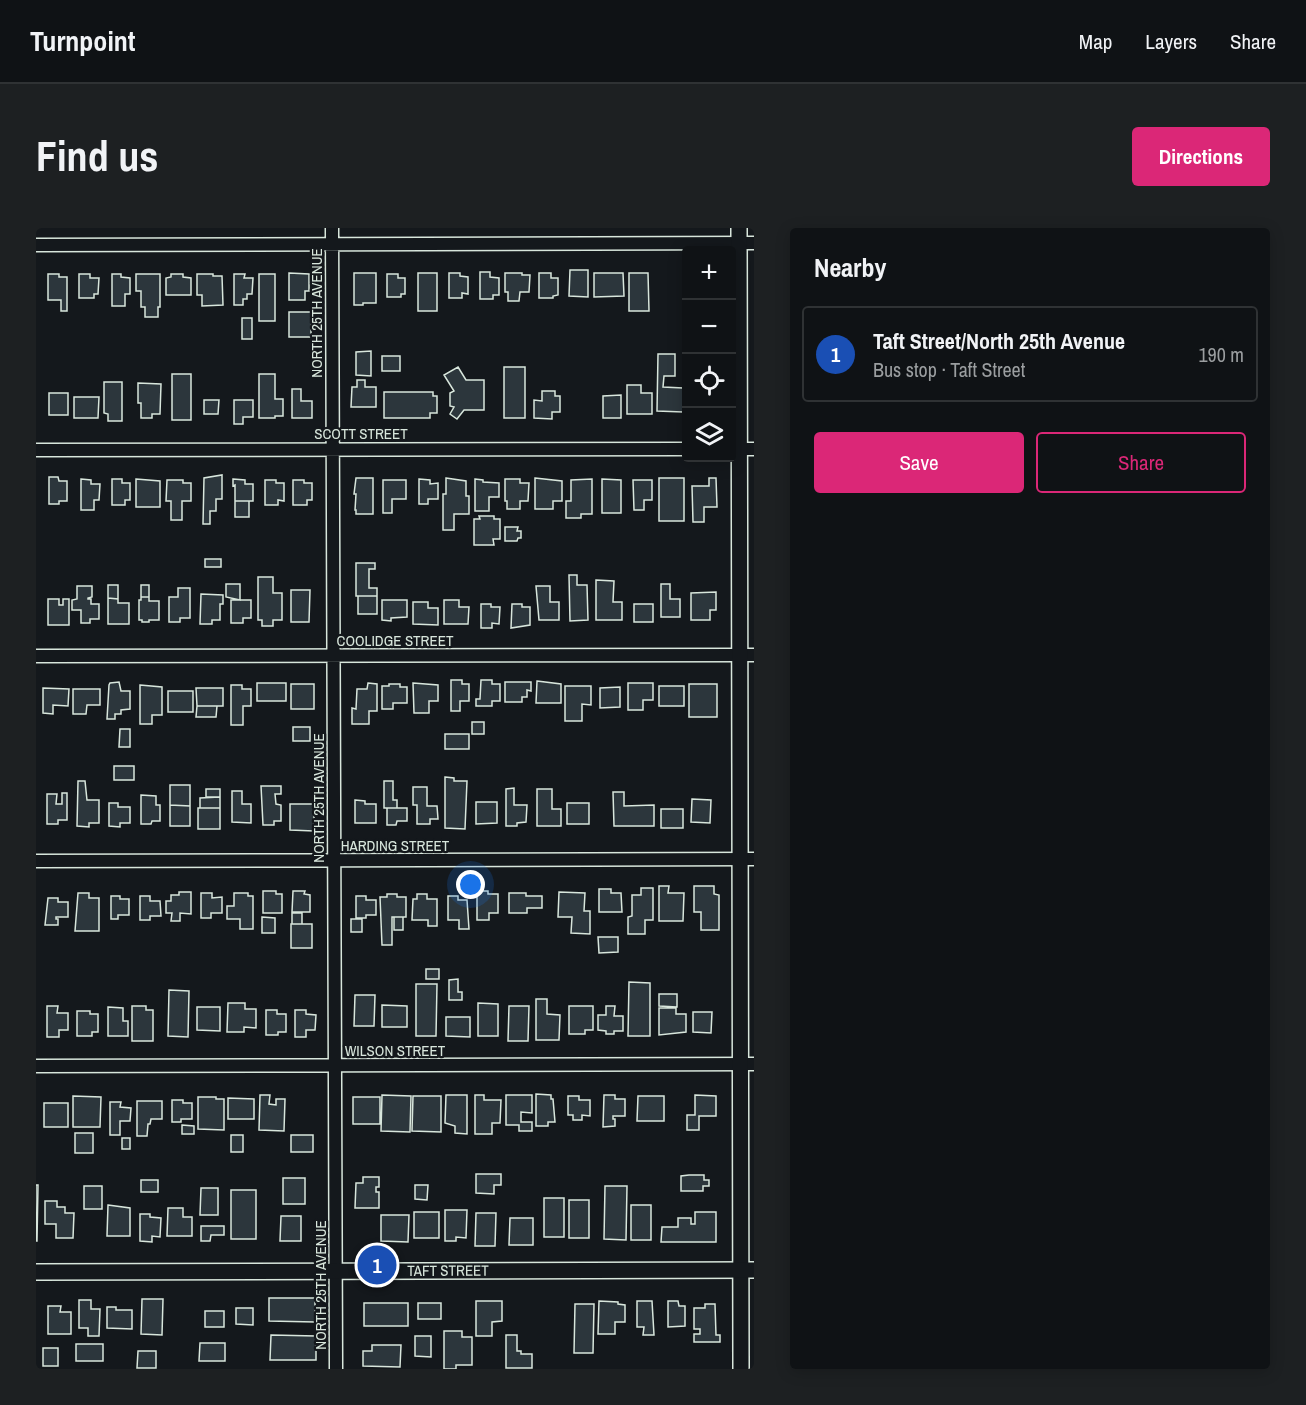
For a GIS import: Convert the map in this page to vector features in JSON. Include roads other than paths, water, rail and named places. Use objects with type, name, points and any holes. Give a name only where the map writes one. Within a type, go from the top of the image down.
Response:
[{"type":"street","name":"NORTH 25TH AVENUE","points":[[332,228],[336,1369]]},
{"type":"street","points":[[36,245],[332,245],[744,238],[742,449],[747,655],[748,1270],[741,1369]]},
{"type":"street","name":"SCOTT STREET","points":[[36,450],[682,449]]},
{"type":"street","name":"COOLIDGE STREET","points":[[36,656],[747,655]]},
{"type":"street","name":"HARDING STREET","points":[[36,861],[747,859]]},
{"type":"street","name":"WILSON STREET","points":[[36,1066],[747,1065]]},
{"type":"street","name":"TAFT STREET","points":[[36,1272],[748,1270]]},
{"type":"place","name":"Taft Street/North 25th Avenue","points":[[377,1265]]}]
